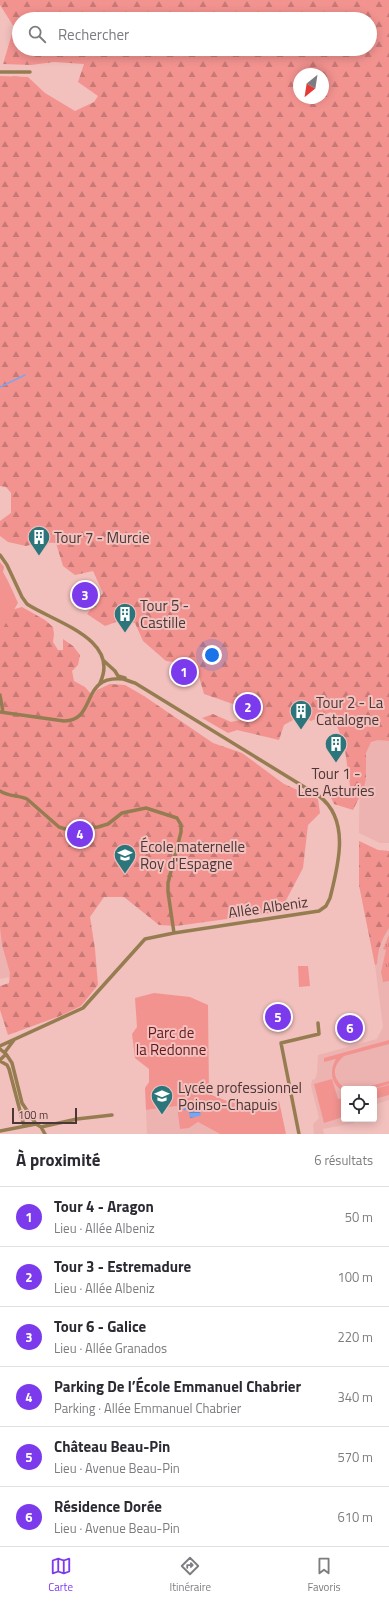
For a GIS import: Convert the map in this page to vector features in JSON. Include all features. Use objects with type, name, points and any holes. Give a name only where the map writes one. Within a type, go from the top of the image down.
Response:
[{"type":"street","points":[[0,72],[30,72]]},
{"type":"street","points":[[0,555],[7,565],[22,597],[27,604],[89,638],[97,647],[105,672],[100,684],[92,692],[84,712],[73,720],[64,721],[2,712],[0,695]]},
{"type":"street","points":[[102,659],[115,670],[118,676],[135,683]]},
{"type":"street","name":"Allée Albeniz","points":[[112,680],[118,676]]},
{"type":"street","name":"Allée Albeniz","points":[[0,1046],[83,1008],[145,939],[174,933],[319,911],[326,906],[330,898],[340,838],[338,823],[332,809],[319,796],[135,683],[123,679],[112,680],[100,684]]},
{"type":"street","points":[[0,791],[10,796],[27,799],[59,827],[65,829],[98,827],[108,824],[122,813],[146,808],[177,818],[181,825],[181,832],[168,883],[174,933]]},
{"type":"street","points":[[299,1134],[281,1043],[319,1034],[318,1023]]},
{"type":"street","name":"Allée Albeniz","points":[[0,1061],[14,1040]]},
{"type":"street","points":[[0,1049],[6,1053],[12,1063],[22,1103],[36,1124],[41,1127],[45,1134]]},
{"type":"street","points":[[0,1061],[10,1068],[24,1126]]},
{"type":"street","points":[[41,1127],[78,1119],[112,1115]]},
{"type":"street","points":[[0,1131],[36,1124]]},
{"type":"shaded area","points":[[389,662],[389,843],[380,843],[359,833],[360,748]]},
{"type":"shaded area","points":[[359,841],[378,850],[389,851],[389,1100],[377,1104],[377,1086],[341,1086],[341,1122],[354,1123],[323,1129],[324,1134],[314,1134],[313,1124],[319,1118],[311,1086],[312,1080],[315,1079],[317,1073],[318,1055],[377,1039],[383,1027],[375,965],[359,885]]},
{"type":"shaded area","points":[[0,907],[19,975],[0,979]]},
{"type":"shaded area","name":"Lycée professionnel Poinso-Chapuis","points":[[177,1106],[198,1122],[220,1134],[147,1134],[146,1110]]},
{"type":"green space","points":[[0,0],[389,0],[389,741],[378,740],[371,742],[366,753],[366,778],[364,788],[353,810],[334,804],[330,796],[350,786],[344,743],[331,712],[311,721],[300,716],[284,725],[279,740],[237,730],[228,733],[202,718],[213,714],[231,722],[261,716],[259,702],[252,694],[242,695],[233,704],[204,694],[196,666],[187,657],[173,662],[166,661],[143,641],[135,623],[119,621],[105,626],[87,614],[103,593],[93,571],[75,575],[63,566],[56,543],[41,542],[26,546],[8,542],[0,536],[0,521],[11,513],[11,493],[6,487],[0,486],[0,76],[28,77],[45,93],[75,111],[94,102],[98,96],[78,82],[84,64],[54,62],[31,65],[3,64],[12,34],[12,56],[377,56],[377,12],[12,12],[12,24],[0,5]]},
{"type":"green space","points":[[0,562],[4,567],[3,572],[18,603],[0,633]]},
{"type":"green space","points":[[22,607],[45,620],[53,627],[53,642],[58,650],[63,650],[63,639],[73,646],[80,655],[78,665],[72,671],[74,681],[85,687],[93,696],[97,690],[110,684],[125,685],[144,696],[213,743],[242,753],[284,784],[318,799],[320,813],[308,825],[303,868],[282,908],[271,913],[176,926],[159,925],[124,897],[104,897],[90,917],[95,949],[98,985],[81,1006],[60,1016],[8,1035],[0,1010],[0,986],[9,983],[10,973],[2,945],[0,928],[0,610],[11,610]]},
{"type":"green space","points":[[359,841],[378,850],[389,851],[389,928],[382,941],[377,964],[375,965],[359,885]]},
{"type":"green space","points":[[389,935],[389,981],[383,982],[381,972],[386,950],[383,949]]},
{"type":"green space","points":[[298,966],[308,966],[310,986],[299,987]]},
{"type":"green space","name":"Parc de la Redonne","points":[[154,993],[190,997],[208,1005],[209,1094],[230,1102],[245,1105],[279,1101],[286,1134],[220,1134],[198,1122],[189,1128],[180,1129],[177,1106],[146,1110],[145,1088],[149,1082],[149,1069],[135,1058],[132,1034],[137,1027],[135,998]]},
{"type":"green space","points":[[389,1040],[389,1044],[344,1056],[340,1060],[335,1069],[335,1073],[338,1081],[342,1086],[341,1090],[336,1085],[332,1077],[332,1068],[336,1059],[324,1062],[324,1058]]},
{"type":"green space","points":[[332,1079],[338,1099],[341,1098],[341,1118],[324,1123],[314,1084]]},
{"type":"green space","points":[[389,1081],[389,1084],[377,1088],[377,1086],[370,1086]]},
{"type":"green space","points":[[389,1085],[389,1095],[377,1098],[377,1088]]},
{"type":"water","points":[[190,1101],[198,1108],[201,1114],[200,1116],[190,1118],[190,1111],[183,1110],[186,1102]]},
{"type":"waterway","points":[[0,387],[25,375]]},
{"type":"place","name":"Tour 7 - Murcie","points":[[39,556]]},
{"type":"place","name":"Tour 6 - Galice","points":[[85,595]]},
{"type":"place","name":"Tour 5 - Castille","points":[[125,634]]},
{"type":"place","name":"Tour 4 - Aragon","points":[[184,672]]},
{"type":"place","name":"Tour 3 - Estremadure","points":[[248,707]]},
{"type":"place","name":"Tour 2 - La Catalogne","points":[[301,730]]},
{"type":"place","name":"Tour 1 - Les Asturies","points":[[336,764]]},
{"type":"place","name":"Parking De l’École Emmanuel Chabrier","points":[[80,834]]},
{"type":"place","name":"École maternelle Roy d'Espagne","points":[[125,874]]},
{"type":"place","name":"Château Beau-Pin","points":[[278,1017]]},
{"type":"place","name":"Résidence Dorée","points":[[350,1028]]},
{"type":"place","name":"Lycée professionnel Poinso-Chapuis","points":[[162,1116]]}]
